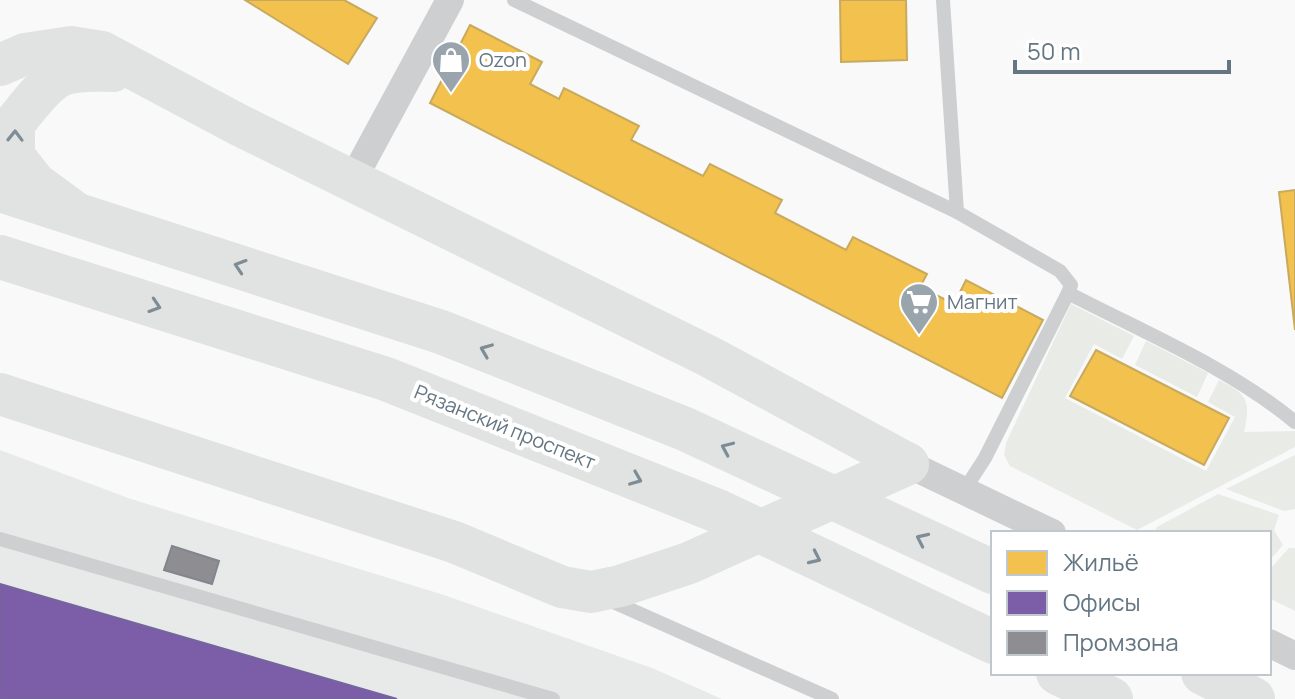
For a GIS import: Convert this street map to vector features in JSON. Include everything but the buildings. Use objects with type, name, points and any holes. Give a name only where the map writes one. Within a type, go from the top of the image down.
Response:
[{"type":"main road","points":[[0,190],[441,332],[685,429],[991,571]]},
{"type":"main road","name":"Рязанский проспект","points":[[0,257],[386,379],[720,512],[991,641]]},
{"type":"main road","points":[[1062,675],[1111,699]]},
{"type":"main road","points":[[1207,675],[1253,699]]},
{"type":"street","points":[[352,181],[441,3]]},
{"type":"street","points":[[0,65],[25,54],[71,47],[102,52],[352,181],[708,356],[908,464],[1048,531]]},
{"type":"street","points":[[77,214],[35,183],[14,156],[14,124],[61,75],[91,71],[139,71]]},
{"type":"street","points":[[0,276],[81,282]]},
{"type":"street","points":[[4,394],[454,542],[562,587],[591,592],[620,586],[689,563],[908,464]]},
{"type":"street","points":[[1271,644],[1295,656]]},
{"type":"lane","points":[[514,0],[957,212],[1060,271],[1071,285],[1068,293],[985,458],[965,489]]},
{"type":"lane","points":[[943,0],[957,212]]},
{"type":"lane","points":[[1068,293],[1219,372],[1295,422]]},
{"type":"lane","points":[[0,539],[553,699]]},
{"type":"lane","points":[[591,592],[832,699]]},
{"type":"shaded area","points":[[1071,304],[1134,336],[1122,359],[1094,344],[1065,398],[1206,471],[1235,417],[1208,402],[1219,380],[1236,390],[1245,400],[1244,432],[1295,431],[1295,447],[1137,530],[1010,466],[1004,455],[1006,443]]},
{"type":"shaded area","points":[[1146,341],[1208,373],[1197,397],[1135,365]]},
{"type":"shaded area","points":[[0,450],[131,499],[444,595],[652,668],[722,699],[0,699]]},
{"type":"shaded area","points":[[1295,455],[1295,509],[1284,511],[1226,489]]},
{"type":"shaded area","points":[[1218,494],[1279,515],[1274,530],[1283,545],[1271,559],[1271,531],[1155,531],[1157,527]]},
{"type":"shaded area","points":[[1289,548],[1295,548],[1295,611],[1271,599],[1271,568]]},
{"type":"place","name":"Ozon","points":[[451,94]]},
{"type":"place","name":"Магнит","points":[[919,336]]}]
